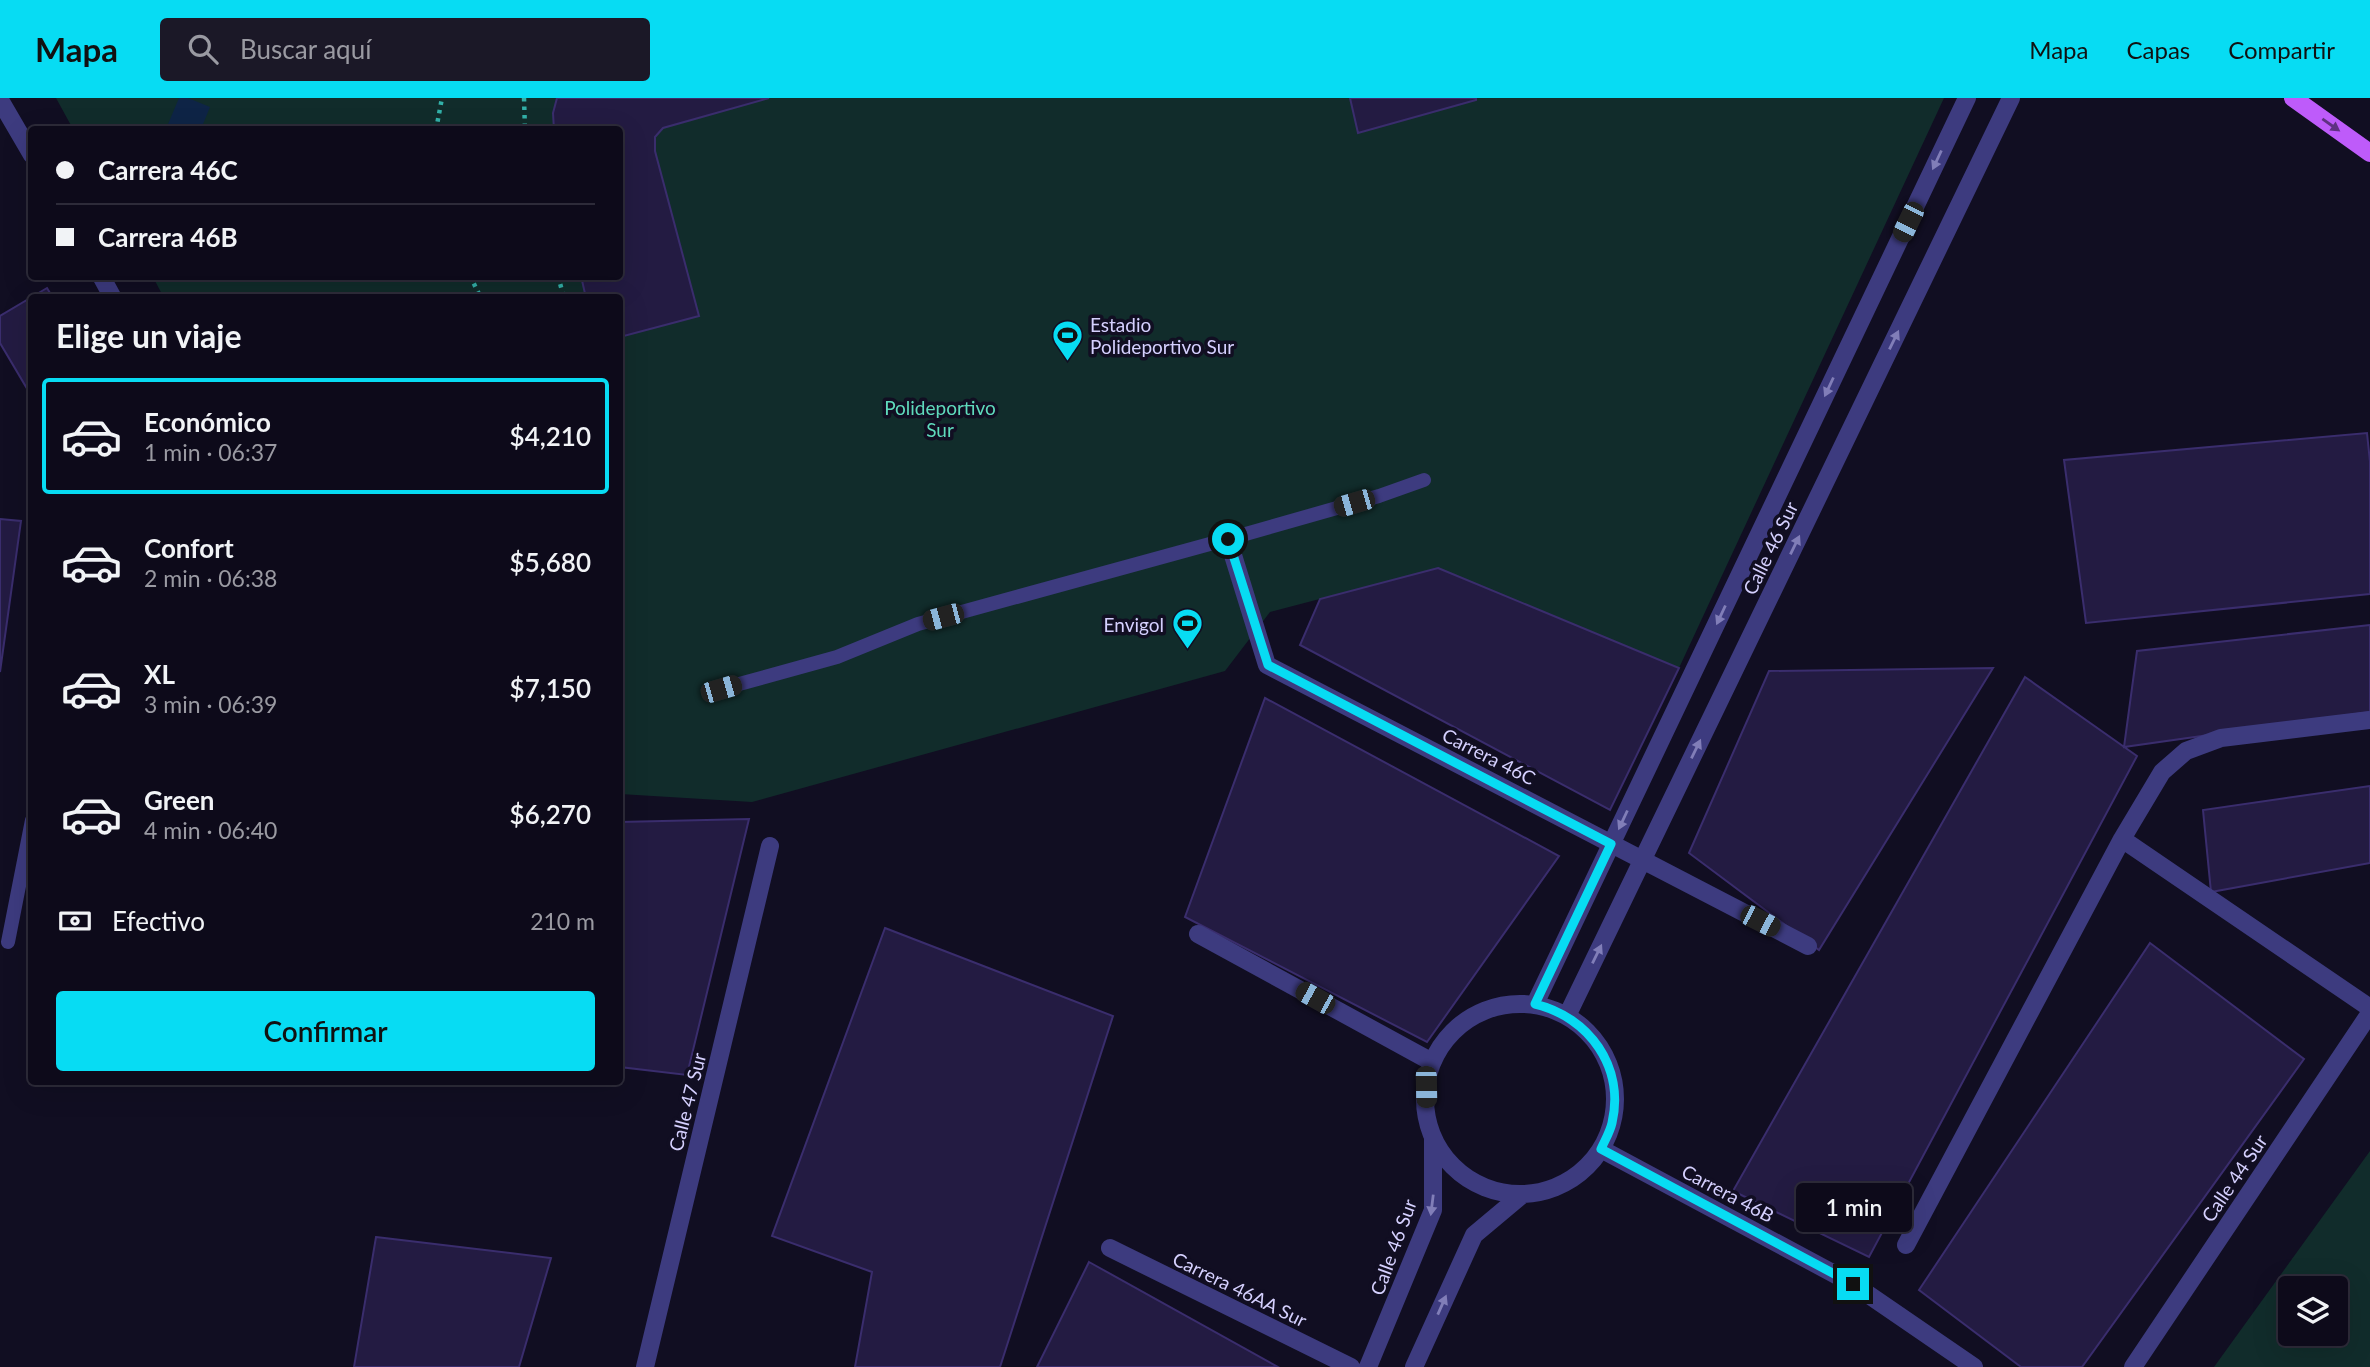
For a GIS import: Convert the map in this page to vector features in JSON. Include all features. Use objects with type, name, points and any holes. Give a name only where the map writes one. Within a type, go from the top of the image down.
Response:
[{"type":"main road","points":[[2293,98],[2370,153]]},
{"type":"street","name":"Calle 46 Sur","points":[[1535,1004],[1967,98]]},
{"type":"street","name":"Calle 46 Sur","points":[[1567,1016],[2011,98]]},
{"type":"street","points":[[0,100],[28,148]]},
{"type":"street","name":"Carrera 46C","points":[[1228,539],[1268,665],[1808,946]]},
{"type":"street","points":[[1906,1245],[2122,839],[2162,772],[2186,751],[2221,738],[2370,720]]},
{"type":"street","points":[[2122,839],[2370,1010]]},
{"type":"street","name":"Calle 47 Sur","points":[[645,1367],[770,846]]},
{"type":"street","points":[[1198,934],[1432,1062]]},
{"type":"street","points":[[1510,1004],[1535,1004],[1552,1008],[1567,1016],[1587,1031],[1602,1051],[1612,1075],[1615,1100],[1612,1125],[1601,1149],[1587,1167],[1568,1181],[1547,1191],[1523,1194],[1501,1192],[1479,1185],[1460,1173],[1445,1157],[1433,1137],[1426,1112],[1426,1087],[1432,1062],[1445,1040],[1463,1022],[1485,1010],[1510,1004]]},
{"type":"street","name":"Calle 44 Sur","points":[[2133,1367],[2370,1010]]},
{"type":"street","name":"Calle 46 Sur","points":[[1368,1367],[1433,1210],[1433,1137]]},
{"type":"street","name":"Carrera 46B","points":[[1601,1149],[1853,1284],[1975,1367]]},
{"type":"street","points":[[1414,1367],[1474,1235],[1523,1194]]},
{"type":"street","name":"Carrera 46AA Sur","points":[[1110,1248],[1351,1367]]},
{"type":"lane","points":[[721,689],[837,657],[918,624],[1228,539],[1379,496],[1424,480]]},
{"type":"lane","points":[[8,942],[28,840]]},
{"type":"path","points":[[437,126],[442,98]]},
{"type":"path","points":[[524,98],[525,126]]},
{"type":"green space","name":"Polideportivo Sur","points":[[56,98],[1944,98],[1679,668],[1438,568],[1270,612],[1225,671],[752,802],[623,794],[623,294],[162,294],[155,280],[623,280],[623,126],[71,126]]},
{"type":"green space","points":[[2370,1151],[2370,1367],[2214,1367],[2278,1278],[2278,1346],[2348,1346],[2348,1276],[2280,1276]]},
{"type":"water","points":[[179,98],[188,98],[210,107],[202,126],[167,126]]},
{"type":"building","points":[[557,98],[769,98],[663,128],[655,137],[655,151],[699,316],[623,336],[623,294],[585,294],[582,280],[623,280],[623,126],[554,126],[553,113]]},
{"type":"building","points":[[1350,98],[1476,98],[1476,100],[1358,133]]},
{"type":"building","points":[[47,288],[51,294],[37,294]]},
{"type":"building","points":[[28,299],[28,390],[0,343],[0,316]]},
{"type":"building","points":[[2367,433],[2370,462],[2370,594],[2086,623],[2064,460]]},
{"type":"building","points":[[0,519],[21,521],[0,672]]},
{"type":"building","points":[[1438,568],[1679,668],[1610,810],[1300,645],[1320,599]]},
{"type":"building","points":[[2370,625],[2370,712],[2124,747],[2137,651]]},
{"type":"building","points":[[1993,668],[1819,950],[1689,853],[1769,671]]},
{"type":"building","points":[[2025,677],[2137,756],[1869,1257],[1733,1191]]},
{"type":"building","points":[[1265,698],[1559,856],[1427,1042],[1185,917]]},
{"type":"building","points":[[2370,786],[2370,863],[2211,892],[2203,810]]},
{"type":"building","points":[[749,819],[687,1075],[623,1067],[623,822]]},
{"type":"building","points":[[885,928],[1113,1016],[1000,1367],[855,1367],[872,1272],[772,1236]]},
{"type":"building","points":[[2150,943],[2304,1059],[2082,1367],[2021,1367],[1919,1290]]},
{"type":"building","points":[[376,1237],[551,1258],[519,1367],[354,1367]]},
{"type":"building","points":[[1089,1262],[1278,1367],[1037,1367]]},
{"type":"place","name":"Estadio Polideportivo Sur","points":[[1067,362]]},
{"type":"place","name":"Envigol","points":[[1187,651]]},
{"type":"route","points":[[1228,539],[1268,665],[1611,844],[1535,1004],[1552,1008],[1567,1016],[1587,1031],[1602,1051],[1612,1075],[1615,1100],[1612,1125],[1601,1149],[1853,1284]]}]
